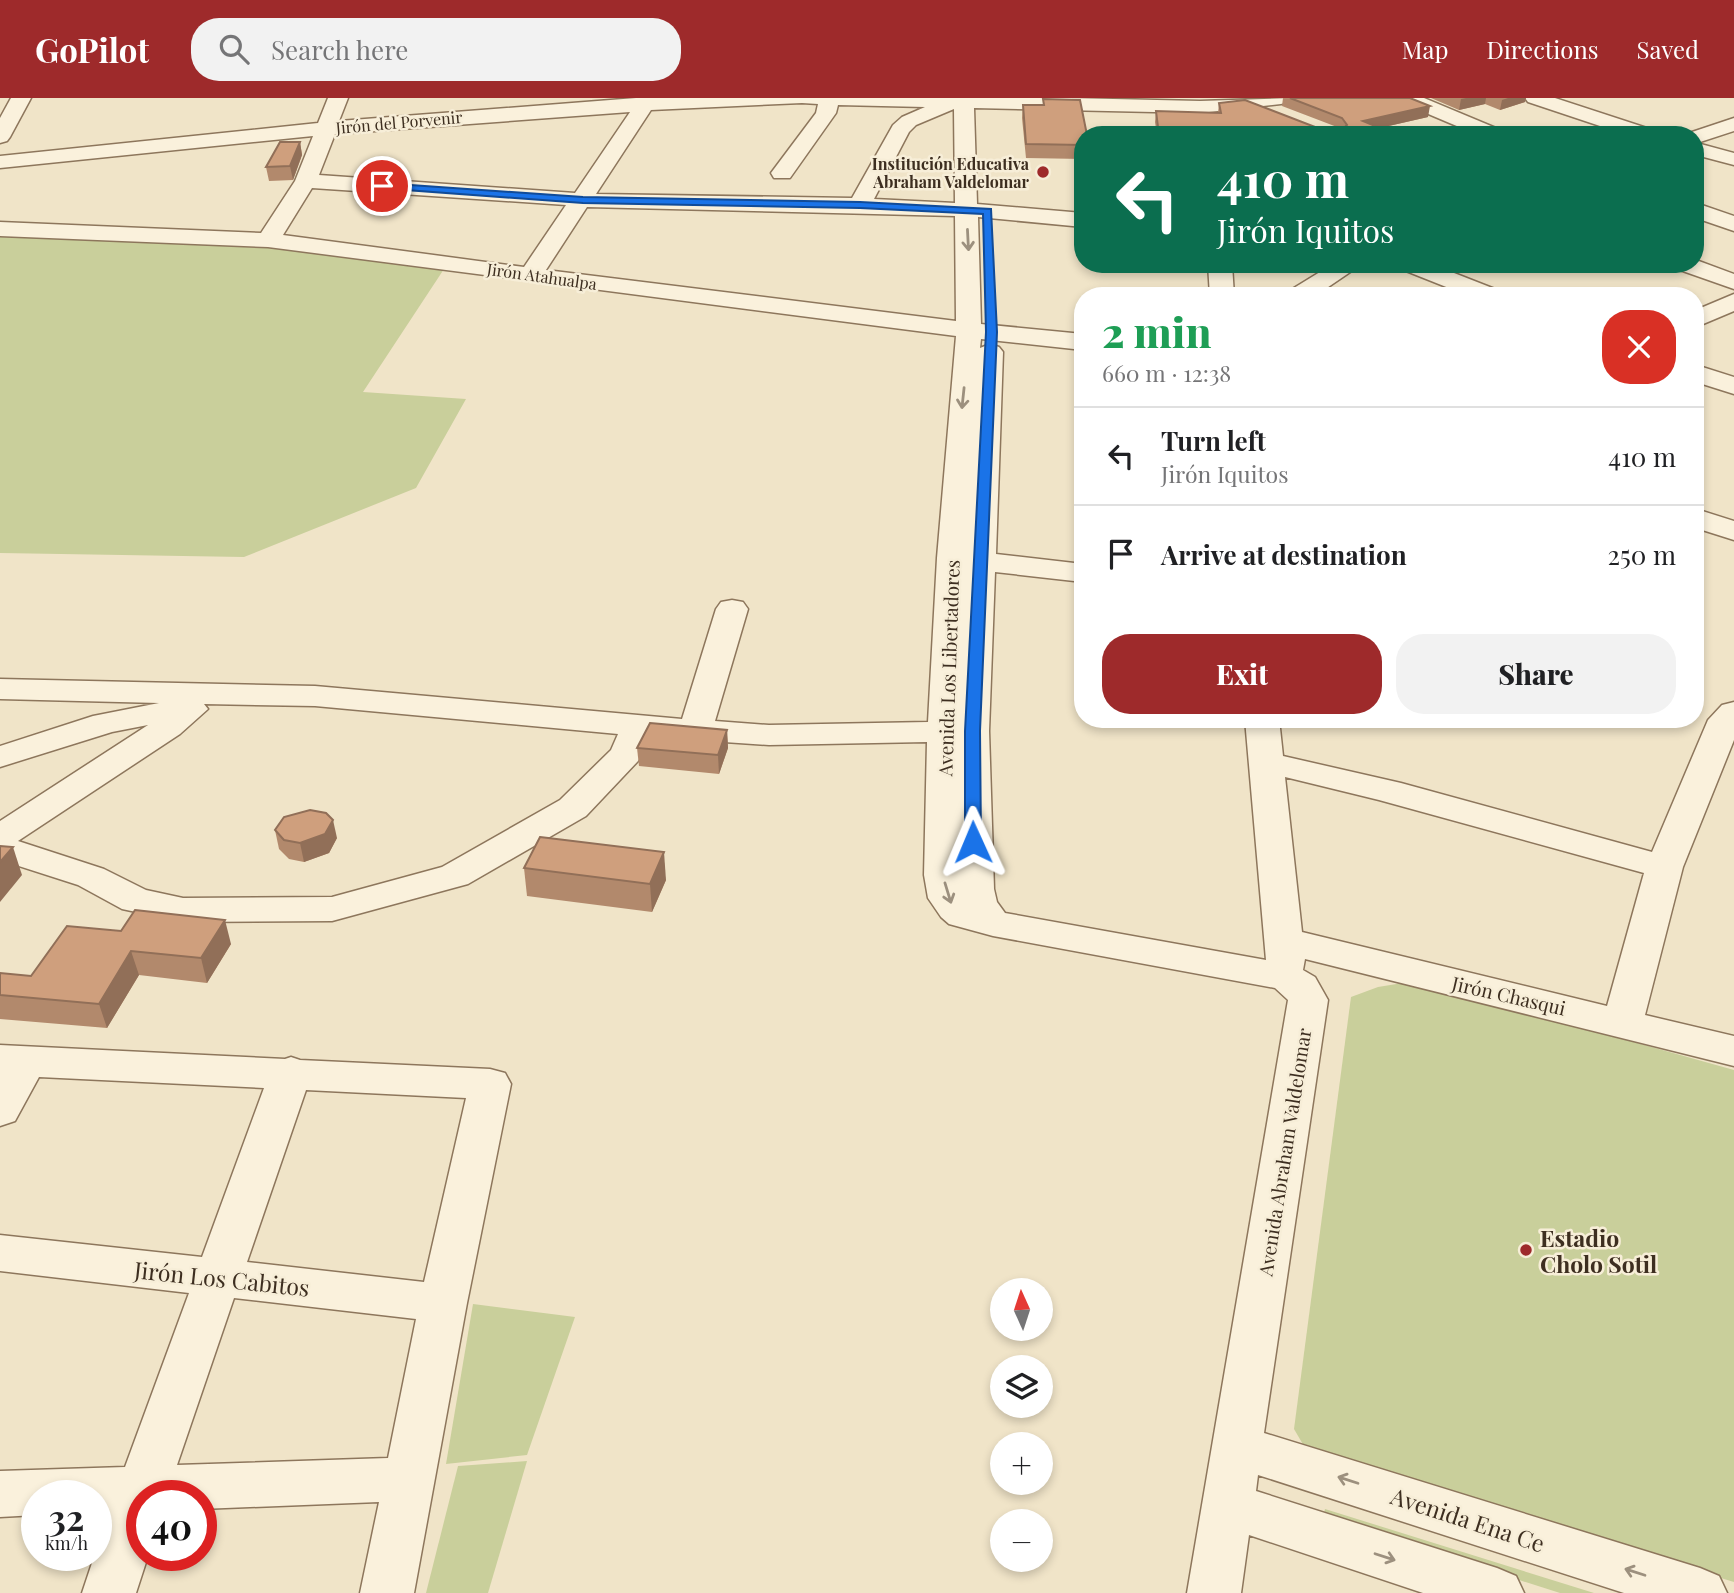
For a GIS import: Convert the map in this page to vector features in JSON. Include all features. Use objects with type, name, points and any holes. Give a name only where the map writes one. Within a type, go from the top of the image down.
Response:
[{"type":"street","points":[[0,137],[21,98]]},
{"type":"street","points":[[268,240],[306,181],[338,98]]},
{"type":"street","name":"Jirón del Porvenir","points":[[0,162],[326,128],[646,100],[799,98]]},
{"type":"street","points":[[805,98],[1202,110],[1242,101],[1283,107]]},
{"type":"street","points":[[1407,98],[1474,126]]},
{"type":"street","points":[[1535,98],[1620,126]]},
{"type":"street","points":[[1564,109],[1598,98]]},
{"type":"street","points":[[782,173],[826,113],[829,99]]},
{"type":"street","points":[[531,274],[583,200],[646,100]]},
{"type":"street","points":[[860,205],[900,129],[909,121],[968,101]]},
{"type":"street","name":"Avenida Los Libertadores","points":[[968,101],[977,211],[980,331],[958,731],[943,875],[947,898],[954,908],[963,915],[993,923]]},
{"type":"street","points":[[1704,134],[1734,124]]},
{"type":"street","points":[[1704,151],[1734,159]]},
{"type":"street","points":[[306,181],[583,200],[860,205],[1074,219]]},
{"type":"street","points":[[1704,213],[1734,224]]},
{"type":"street","name":"Jirón Atahualpa","points":[[0,229],[268,240],[1074,341]]},
{"type":"street","points":[[1704,271],[1734,282]]},
{"type":"street","points":[[1321,287],[1339,273]]},
{"type":"street","points":[[1432,273],[1468,287]]},
{"type":"street","points":[[1704,316],[1734,301]]},
{"type":"street","points":[[1704,376],[1734,386]]},
{"type":"street","points":[[1704,521],[1734,531]]},
{"type":"street","points":[[967,560],[1074,572]]},
{"type":"street","points":[[695,731],[732,608]]},
{"type":"street","points":[[0,689],[315,696],[695,731],[769,735],[958,731]]},
{"type":"street","points":[[0,757],[105,723],[271,694]]},
{"type":"street","points":[[0,837],[70,791],[124,760],[196,706]]},
{"type":"street","points":[[1623,1022],[1664,867],[1722,717]]},
{"type":"street","points":[[0,848],[91,877],[135,900],[183,910],[332,909],[455,876],[573,808],[626,754],[639,726]]},
{"type":"street","points":[[1263,728],[1285,959]]},
{"type":"street","points":[[1266,762],[1388,791],[1664,867]]},
{"type":"street","name":"Jirón Chasqui","points":[[993,923],[1285,959],[1623,1022],[1734,1051]]},
{"type":"street","name":"Avenida Abraham Valdelomar","points":[[1214,1593],[1308,1000],[1285,959]]},
{"type":"street","points":[[0,1110],[13,1060],[490,1084],[443,1303],[387,1593]]},
{"type":"street","points":[[146,1480],[291,1072]]},
{"type":"street","name":"Jirón Los Cabitos","points":[[0,1253],[443,1303]]},
{"type":"street","name":"Avenida Ena Ce","points":[[1236,1446],[1700,1593]]},
{"type":"street","points":[[217,1486],[410,1479]]},
{"type":"street","points":[[0,1494],[126,1490]]},
{"type":"street","points":[[1227,1505],[1497,1593]]},
{"type":"street","points":[[109,1593],[126,1541]]},
{"type":"green space","points":[[0,233],[263,245],[444,269],[363,392],[466,399],[416,488],[244,557],[0,553]]},
{"type":"green space","name":"Estadio Cholo Sotil","points":[[1415,981],[1734,1070],[1734,1582],[1308,1453],[1294,1429],[1351,997],[1378,987]]},
{"type":"green space","points":[[473,1304],[575,1317],[527,1455],[446,1464]]},
{"type":"green space","points":[[527,1461],[488,1593],[426,1593],[458,1466]]},
{"type":"green space","points":[[1325,1509],[1594,1593],[1560,1593],[1323,1518]]},
{"type":"building","points":[[1290,98],[1410,98],[1430,106],[1363,121],[1375,126],[1346,126],[1342,118]]},
{"type":"building","points":[[1043,99],[1080,100],[1085,126],[1074,126],[1074,145],[1026,144],[1023,105],[1044,105]]},
{"type":"building","points":[[1245,100],[1312,126],[1158,126],[1156,111],[1221,113],[1219,103]]},
{"type":"building","points":[[280,142],[300,142],[290,166],[266,167]]},
{"type":"building","points":[[650,723],[727,730],[718,755],[637,748]]},
{"type":"building","points":[[310,810],[326,813],[333,820],[325,834],[300,843],[284,840],[275,830],[284,817]]},
{"type":"building","points":[[540,837],[664,852],[650,884],[524,868]]},
{"type":"building","points":[[0,846],[13,847],[0,862]]},
{"type":"building","points":[[135,910],[225,920],[201,958],[131,951],[99,1004],[0,995],[0,973],[31,976],[67,926],[121,931]]},
{"type":"place","name":"Institución Educativa Abraham Valdelomar","points":[[1043,172]]},
{"type":"place","name":"Estadio Cholo Sotil","points":[[1526,1250]]},
{"type":"route","points":[[382,186],[583,200],[860,205],[987,211],[991,332],[972,731],[973,842]]}]
